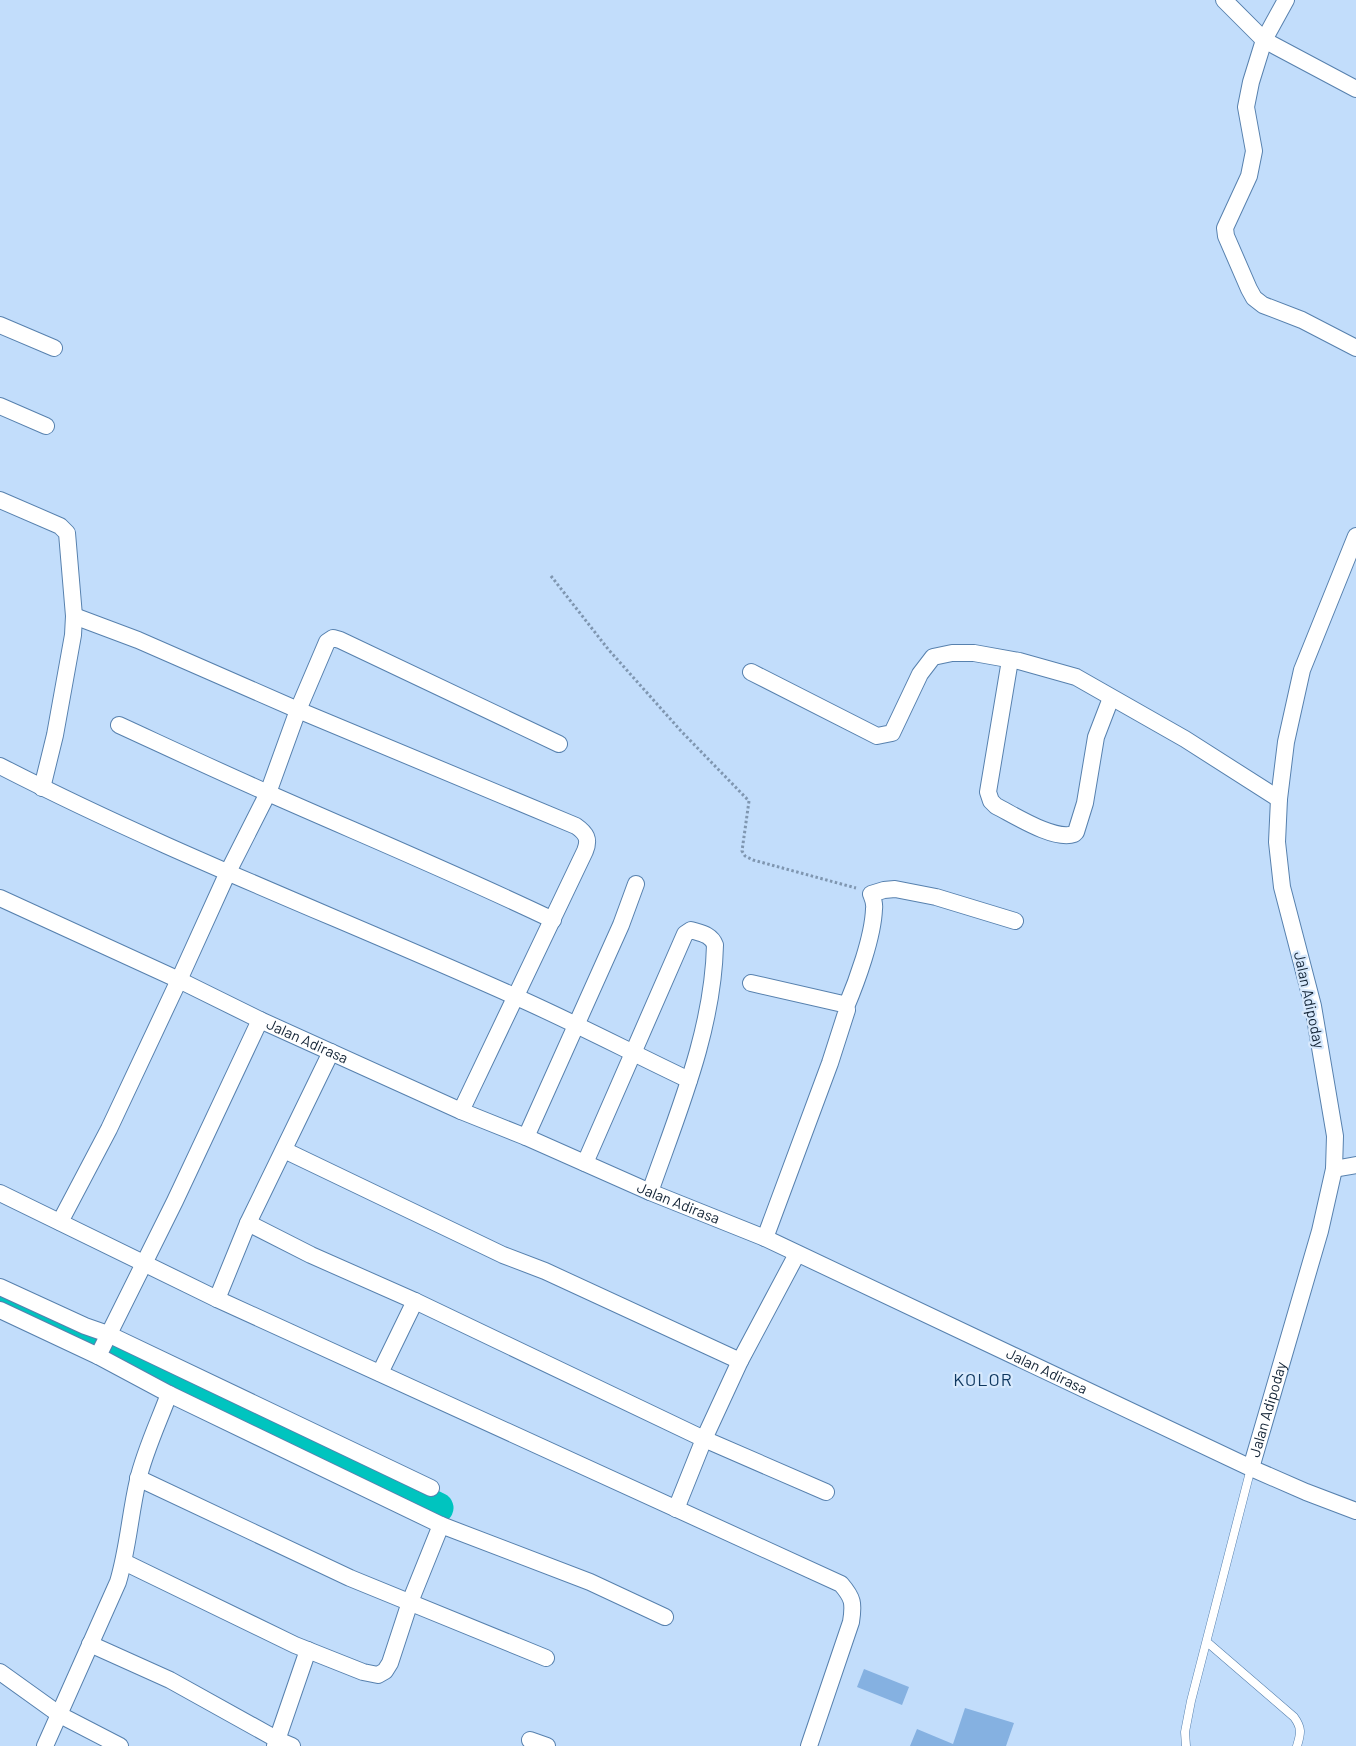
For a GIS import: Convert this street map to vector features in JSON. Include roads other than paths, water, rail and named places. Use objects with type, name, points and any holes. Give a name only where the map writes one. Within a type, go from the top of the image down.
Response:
[{"type":"street","points":[[1224,0],[1264,40],[1356,89]]},
{"type":"street","points":[[1286,0],[1264,40],[1251,82],[1246,107],[1254,151],[1249,176],[1226,228],[1226,236],[1254,298],[1263,305],[1302,320],[1356,348]]},
{"type":"street","points":[[0,325],[54,348]]},
{"type":"street","points":[[0,406],[46,426]]},
{"type":"street","points":[[0,500],[60,526],[67,533],[74,616],[73,635],[55,735],[42,788]]},
{"type":"street","name":"Jalan Adipoday","points":[[1251,1468],[1320,1231],[1334,1170],[1335,1136],[1314,1006],[1282,887],[1277,842],[1279,800],[1286,742],[1302,670],[1356,536]]},
{"type":"street","points":[[74,616],[138,640],[298,710],[576,826],[587,836],[587,847],[461,1111]]},
{"type":"street","points":[[60,1222],[109,1129],[228,872],[268,793],[298,710],[327,642],[333,638],[340,640],[559,744]]},
{"type":"street","points":[[751,672],[877,736],[892,733],[920,674],[933,657],[952,653],[974,653],[1010,660],[1076,677],[1185,739],[1279,800]]},
{"type":"street","points":[[1010,660],[988,792],[991,801],[996,806],[1036,828],[1068,836],[1076,832],[1086,803],[1096,737],[1111,698]]},
{"type":"street","points":[[119,725],[268,793],[379,840],[553,920]]},
{"type":"street","points":[[0,766],[42,788],[228,872],[515,996],[689,1080]]},
{"type":"street","points":[[526,1137],[621,925],[636,884]]},
{"type":"street","points":[[765,1238],[846,1017],[846,1007],[855,986],[874,916],[874,902],[870,894],[895,889],[936,896],[1015,921]]},
{"type":"street","name":"Jalan Adirasa","points":[[0,898],[179,980],[260,1020],[461,1111],[526,1137],[650,1192],[765,1238],[1251,1468],[1356,1511]]},
{"type":"street","points":[[585,1163],[685,934],[691,930],[708,936],[715,945],[714,973],[706,1020],[689,1080],[650,1192]]},
{"type":"street","points":[[751,983],[843,1004],[846,1007]]},
{"type":"street","points":[[98,1356],[175,1201],[260,1020]]},
{"type":"street","points":[[217,1299],[248,1223],[331,1052]]},
{"type":"street","points":[[284,1150],[503,1255],[545,1271],[740,1361]]},
{"type":"street","points":[[1334,1170],[1356,1165]]},
{"type":"street","points":[[0,1193],[217,1299],[841,1584],[850,1594],[854,1606],[851,1622],[810,1746]]},
{"type":"street","points":[[248,1223],[310,1255],[415,1301],[704,1439],[826,1492]]},
{"type":"street","points":[[676,1509],[704,1439],[740,1361],[797,1254]]},
{"type":"street","points":[[0,1287],[107,1335],[431,1488]]},
{"type":"street","points":[[380,1373],[415,1301]]},
{"type":"street","points":[[0,1310],[98,1356],[169,1394],[441,1525],[590,1582],[664,1617]]},
{"type":"street","points":[[45,1746],[118,1582],[124,1562],[126,1539],[138,1478],[169,1394]]},
{"type":"street","points":[[138,1478],[350,1578],[546,1658]]},
{"type":"street","points":[[124,1562],[308,1650],[363,1672],[378,1675],[390,1663],[410,1602],[441,1525]]},
{"type":"street","points":[[90,1644],[170,1680],[282,1744],[308,1650]]},
{"type":"street","points":[[0,1672],[60,1715],[120,1746]]},
{"type":"street","points":[[530,1740],[547,1746]]},
{"type":"lane","points":[[1186,1746],[1185,1732],[1251,1468]]},
{"type":"lane","points":[[1207,1642],[1294,1717],[1300,1724],[1297,1746]]},
{"type":"waterway","points":[[0,1296],[116,1350],[438,1508]]},
{"type":"district","name":"KOLOR","points":[[983,1380]]}]
